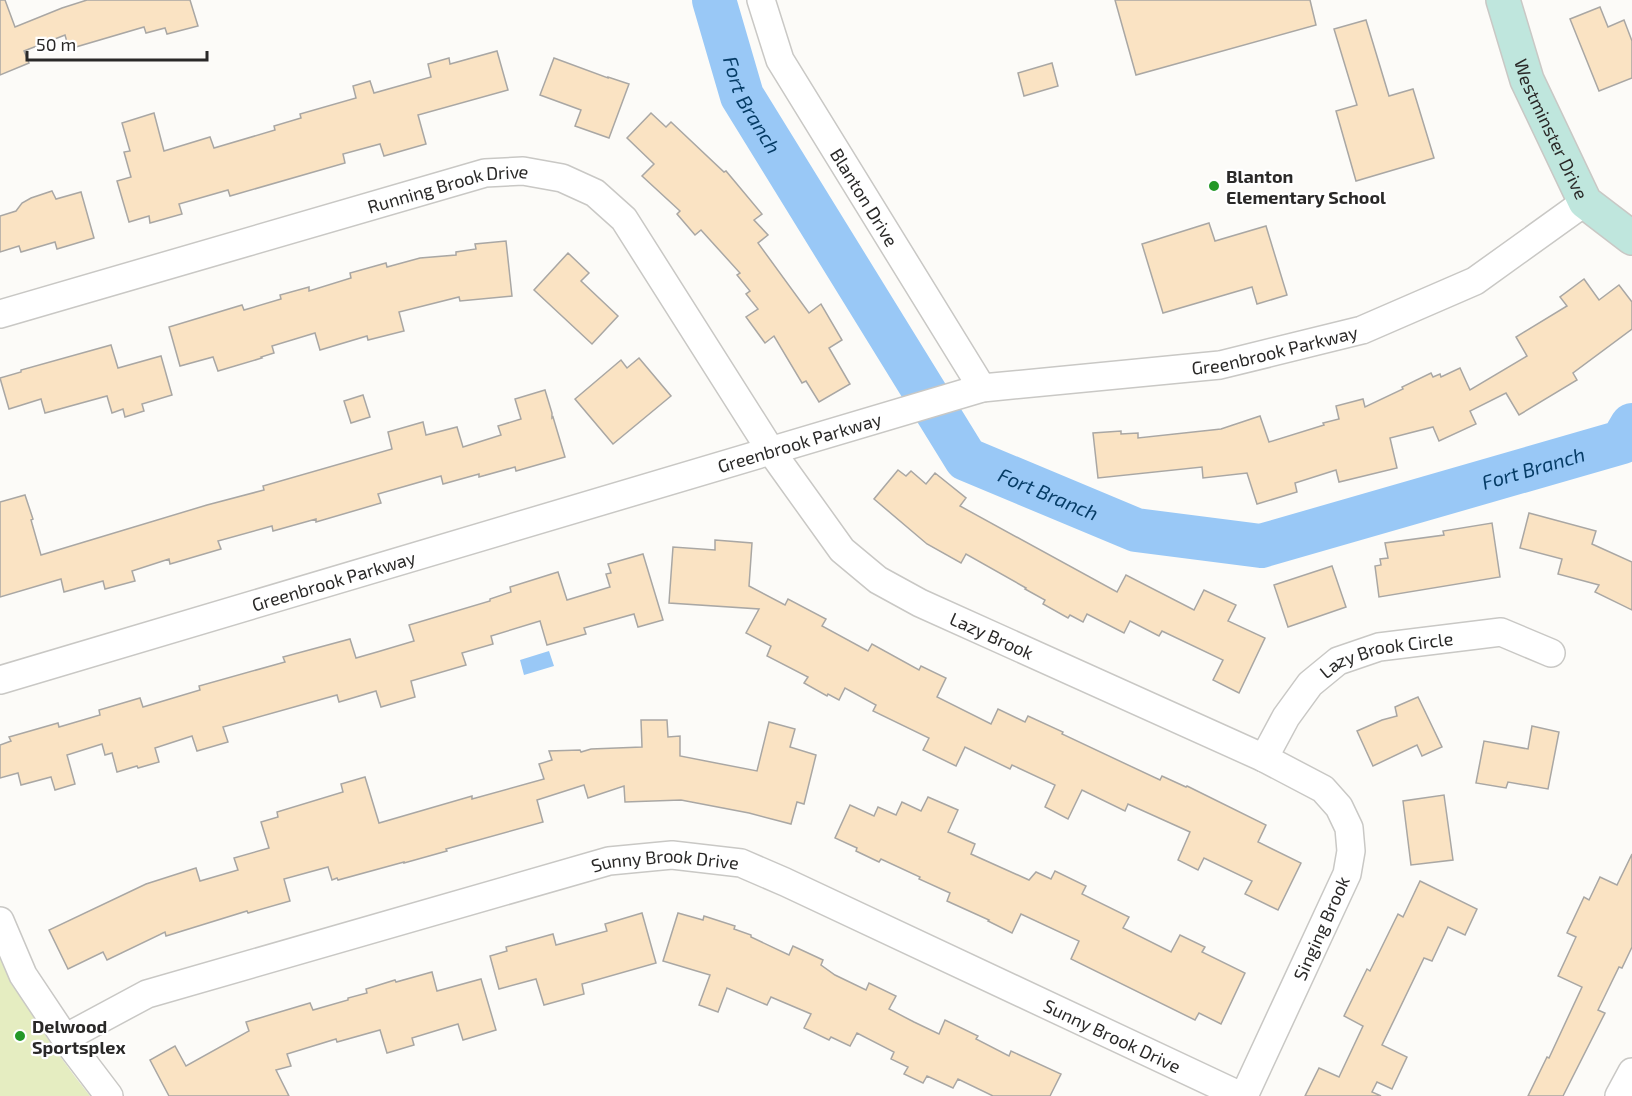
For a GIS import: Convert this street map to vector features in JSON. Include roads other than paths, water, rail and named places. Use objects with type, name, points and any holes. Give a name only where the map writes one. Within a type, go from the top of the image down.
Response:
[{"type":"street","name":"Blanton Drive","points":[[761,0],[780,60],[970,391]]},
{"type":"street","name":"Westminster Drive","points":[[1503,0],[1527,80],[1586,202],[1632,238]]},
{"type":"street","name":"Running Brook Drive","points":[[0,314],[485,173],[523,171],[543,174],[562,178],[595,193],[624,219],[771,451]]},
{"type":"street","name":"Greenbrook Parkway","points":[[0,680],[970,391],[1220,365],[1362,330],[1475,280],[1586,202]]},
{"type":"street","name":"Lazy Brook","points":[[771,451],[842,550],[878,580],[920,603],[1264,758]]},
{"type":"street","name":"Lazy Brook Circle","points":[[1264,758],[1286,717],[1310,684],[1338,661],[1379,647],[1501,632],[1551,653]]},
{"type":"street","name":"Singing Brook","points":[[1243,1096],[1347,874],[1351,851],[1349,828],[1339,807],[1323,789],[1264,758]]},
{"type":"street","name":"Sunny Brook Drive","points":[[65,1038],[147,994],[609,861],[672,855],[741,863],[1243,1096]]},
{"type":"street","points":[[0,921],[23,975],[65,1038],[109,1096]]},
{"type":"street","points":[[1619,1096],[1632,1072]]},
{"type":"water","points":[[549,651],[554,666],[524,675],[520,660]]},
{"type":"waterway","name":"Fort Branch","points":[[714,0],[742,96],[966,459],[1136,530],[1261,546],[1622,442],[1632,425]]},
{"type":"place","name":"Blanton Elementary School","points":[[1214,186]]},
{"type":"place","name":"Delwood Sportsplex","points":[[20,1036]]}]
